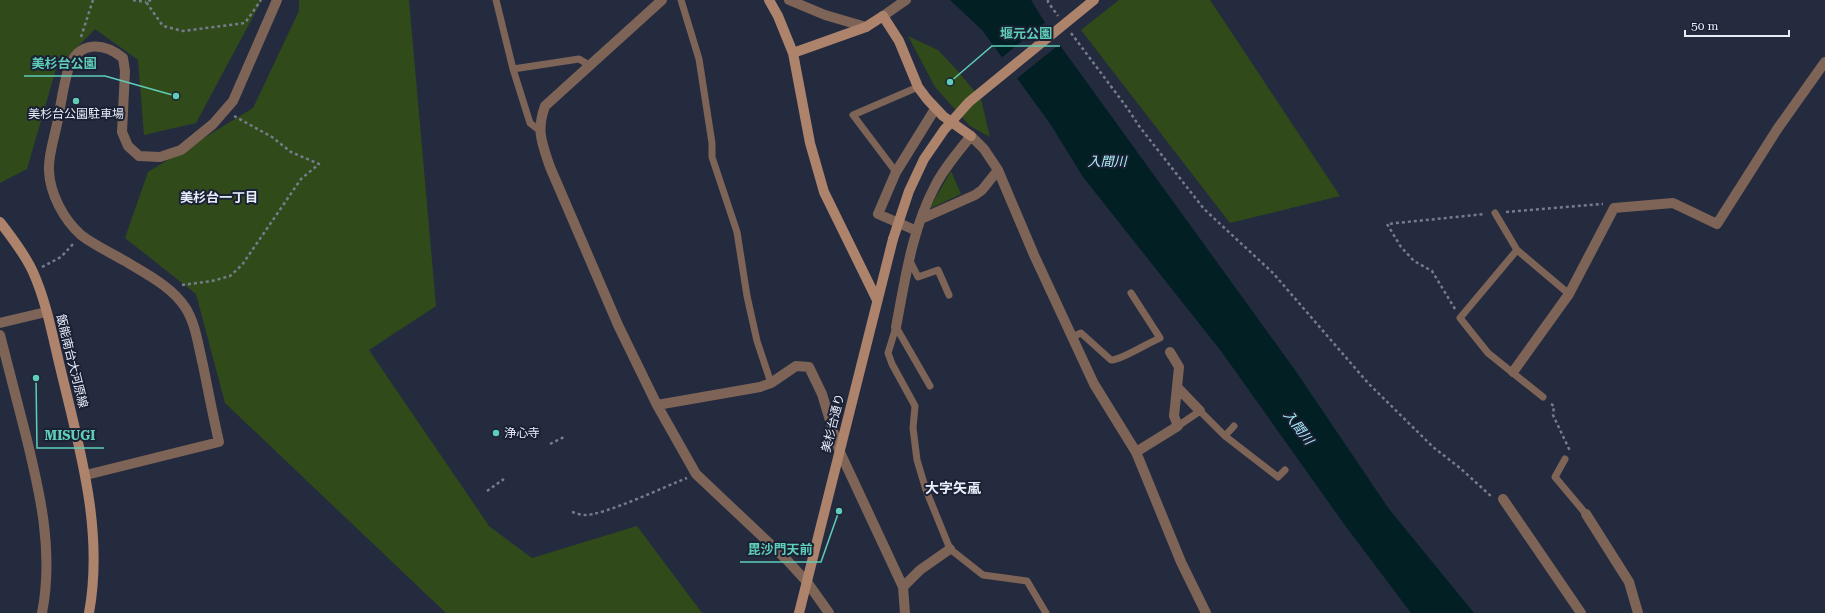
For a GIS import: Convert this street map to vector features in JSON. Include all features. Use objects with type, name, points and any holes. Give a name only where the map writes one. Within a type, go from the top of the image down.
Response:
[{"type":"street","points":[[86,475],[219,442],[194,325],[185,307],[172,292],[155,279],[82,235],[71,224],[63,212],[52,189],[49,171],[51,151],[69,69],[75,55],[84,50],[100,46],[109,48],[123,58],[125,71],[122,132],[128,146],[139,156],[160,158],[181,150],[212,124],[233,101],[277,0]]},
{"type":"street","points":[[662,0],[545,106],[539,130],[541,140],[550,167],[608,304],[657,404],[696,474],[786,559],[807,582],[829,613]]},
{"type":"street","points":[[769,0],[781,21],[793,53],[810,143],[824,192],[877,300]]},
{"type":"street","points":[[789,0],[825,15],[866,27]]},
{"type":"street","points":[[793,53],[866,27],[906,0]]},
{"type":"street","name":"美杉台通り","points":[[799,613],[893,239],[909,191],[921,165],[944,130],[969,102],[1094,0]]},
{"type":"street","points":[[883,16],[899,41],[918,88],[935,109],[971,136],[984,149],[998,170],[1034,255],[1094,384],[1136,452],[1182,562],[1206,613]]},
{"type":"street","points":[[1513,372],[1569,294],[1614,208],[1673,203],[1717,224],[1778,128],[1825,62]]},
{"type":"street","points":[[917,231],[878,214],[896,172],[935,109]]},
{"type":"street","points":[[896,327],[909,260],[921,219],[934,186],[948,165],[971,136]]},
{"type":"street","points":[[921,219],[975,195],[982,190],[998,170]]},
{"type":"street","name":"飯能南台大河原線","points":[[0,222],[23,253],[33,272],[46,312],[86,475],[93,535],[93,571],[89,613]]},
{"type":"street","points":[[0,323],[46,312]]},
{"type":"street","points":[[0,335],[42,501],[46,536],[46,562],[42,613]]},
{"type":"street","points":[[1136,452],[1178,426],[1174,416],[1179,366],[1170,352]]},
{"type":"street","points":[[657,404],[760,387],[770,383],[796,366],[809,367],[822,394],[839,450],[903,587],[905,613]]},
{"type":"street","points":[[1177,387],[1200,411]]},
{"type":"street","points":[[1503,499],[1581,613]]},
{"type":"street","points":[[1586,514],[1629,582],[1638,613]]},
{"type":"street","points":[[903,587],[920,570],[950,549]]},
{"type":"lane","points":[[496,0],[530,123],[539,130]]},
{"type":"lane","points":[[680,0],[699,59],[712,143],[712,158],[737,232],[747,296],[757,342],[770,383]]},
{"type":"lane","points":[[514,69],[579,59],[589,65]]},
{"type":"lane","points":[[896,172],[853,115],[918,88]]},
{"type":"lane","points":[[1496,213],[1517,250],[1569,294]]},
{"type":"lane","points":[[1517,250],[1460,318],[1488,353],[1543,397]]},
{"type":"lane","points":[[909,260],[918,277],[938,270],[949,295]]},
{"type":"lane","points":[[1072,337],[1082,333],[1111,360],[1116,360],[1160,338],[1132,293]]},
{"type":"lane","points":[[896,327],[930,386]]},
{"type":"lane","points":[[896,327],[888,353],[892,364],[915,406],[913,428],[917,460],[950,549],[983,575],[1027,581],[1046,613]]},
{"type":"lane","points":[[1178,426],[1200,411],[1225,436],[1278,477],[1285,470]]},
{"type":"lane","points":[[1225,436],[1234,426]]},
{"type":"lane","points":[[1565,459],[1555,477],[1586,514]]},
{"type":"path","points":[[75,55],[94,0]]},
{"type":"path","points":[[133,0],[146,2],[151,0]]},
{"type":"path","points":[[146,2],[163,26],[182,31],[245,23],[261,0]]},
{"type":"path","points":[[1048,0],[1062,21]]},
{"type":"path","points":[[1066,27],[1128,109],[1139,126],[1204,209],[1273,273],[1368,383],[1433,447],[1460,468],[1495,499],[1503,499]]},
{"type":"path","points":[[191,284],[212,282],[230,276],[242,266],[301,179],[319,164],[291,152],[272,137],[242,120]]},
{"type":"path","points":[[1460,318],[1432,271],[1414,261],[1405,252],[1387,224],[1608,204],[1614,208]]},
{"type":"path","points":[[33,272],[61,257],[82,235]]},
{"type":"path","points":[[1543,397],[1554,406],[1553,415],[1571,452],[1565,459]]},
{"type":"path","points":[[550,444],[566,436]]},
{"type":"path","points":[[572,512],[584,515],[609,509],[696,474]]},
{"type":"path","points":[[487,491],[504,479]]},
{"type":"green space","points":[[0,0],[262,0],[196,123],[144,135],[138,60],[95,29],[56,69],[27,169],[0,183]]},
{"type":"green space","points":[[299,0],[409,0],[436,306],[369,350],[489,526],[532,558],[637,526],[702,613],[446,613],[225,403],[196,294],[125,238],[148,172],[253,108],[299,11]]},
{"type":"green space","points":[[1119,0],[1210,0],[1340,196],[1230,223],[1081,30]]},
{"type":"green space","points":[[908,36],[938,50],[981,99],[990,137],[970,126],[935,87]]},
{"type":"green space","points":[[951,171],[961,194],[929,209]]},
{"type":"water","name":"入間川","points":[[950,0],[1031,0],[1054,37],[1295,370],[1389,509],[1474,613],[1411,613],[1344,524],[1221,351],[1083,177],[1051,125],[982,30]]},
{"type":"pier","points":[[1047,21],[1061,43],[1015,80],[1000,59]]},
{"type":"place","name":"堰元公園","points":[[950,82]]},
{"type":"place","name":"美杉台公園","points":[[176,96]]},
{"type":"place","name":"美杉台公園駐車場","points":[[76,101]]},
{"type":"place","name":"MISUGI","points":[[36,378]]},
{"type":"place","name":"浄心寺","points":[[496,433]]},
{"type":"place","name":"毘沙門天前","points":[[839,511]]},
{"type":"district","name":"美杉台一丁目","points":[[219,197]]},
{"type":"district","name":"大字矢颪","points":[[953,488]]}]
